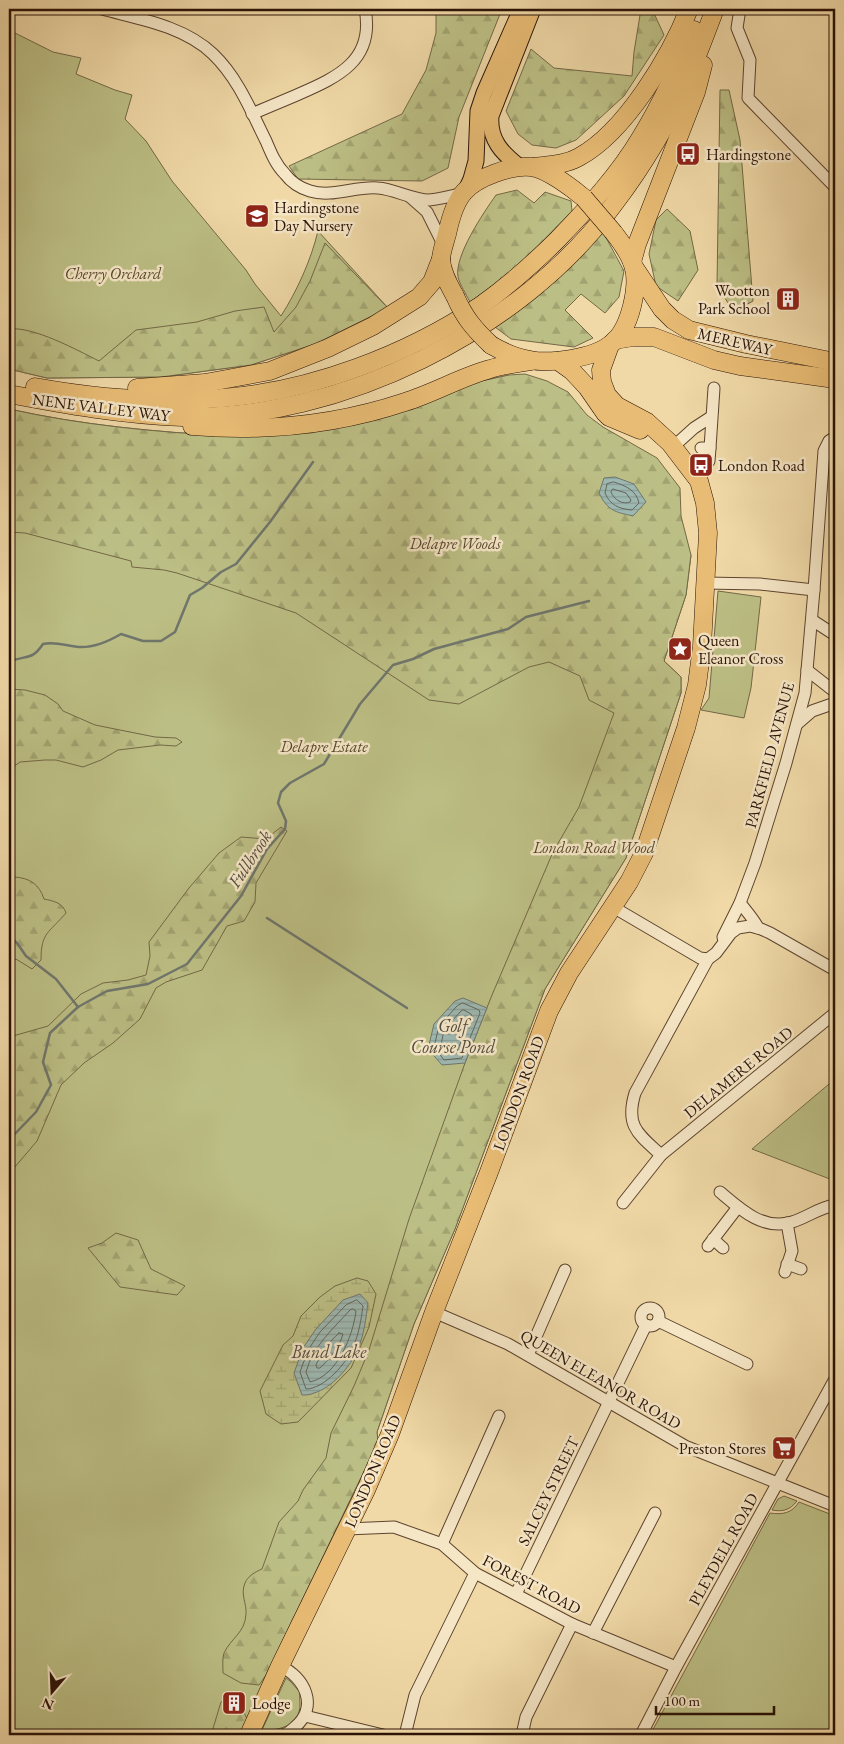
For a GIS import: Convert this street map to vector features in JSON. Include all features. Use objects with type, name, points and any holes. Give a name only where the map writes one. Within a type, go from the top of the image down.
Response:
[{"type":"highway","points":[[52,390],[176,386],[270,371],[328,348],[373,326],[400,310],[419,297],[432,282],[453,214],[464,192],[489,176],[527,167],[562,164],[578,158],[596,146],[614,129],[648,85],[667,56],[689,9]]},
{"type":"highway","name":"NENE VALLEY WAY","points":[[9,382],[52,390],[116,397],[181,400],[224,398],[258,394],[338,374],[364,365],[433,334],[481,305],[532,264],[579,218],[601,193],[640,139],[672,81],[702,9]]},
{"type":"highway","points":[[633,264],[638,244],[696,92],[716,9]]},
{"type":"highway","name":"NENE VALLEY WAY","points":[[9,395],[118,412],[183,417],[226,415],[260,411],[346,391],[441,350],[489,321],[534,287],[591,233],[614,204],[671,113],[687,81],[716,9]]},
{"type":"highway","name":"MEREWAY","points":[[527,167],[558,179],[584,198],[623,245],[662,309],[673,320],[689,330],[835,362]]},
{"type":"highway","points":[[442,253],[445,275],[462,311],[472,327],[491,345],[503,352],[531,361]]},
{"type":"highway","name":"LONDON ROAD","points":[[252,1735],[280,1666],[366,1490],[390,1434],[434,1312],[549,1012],[569,974],[629,882],[644,853],[686,728],[697,686],[702,638],[708,532],[705,503],[699,481],[672,445],[647,422],[616,406],[607,395],[602,382],[601,370],[613,343],[629,316],[633,304],[635,289],[633,264]]},
{"type":"highway","name":"MEREWAY","points":[[531,361],[558,361],[594,353],[613,343],[633,337],[654,337],[719,361],[740,366],[835,379]]},
{"type":"highway","points":[[9,395],[57,409],[126,419],[223,428],[262,428],[312,424],[367,414],[406,402],[491,369],[531,361]]},
{"type":"highway","name":"LONDON ROAD","points":[[558,361],[572,371],[587,387],[597,404],[609,417],[672,445]]},
{"type":"main road","points":[[464,192],[474,171],[476,161],[478,110],[522,9]]},
{"type":"main road","points":[[527,167],[504,154],[498,146],[493,136],[491,116],[533,9]]},
{"type":"street","points":[[103,9],[171,29],[200,43],[224,64],[236,82],[280,168],[293,182],[301,187],[318,193],[328,194],[376,188],[392,190],[428,200],[464,192]]},
{"type":"street","points":[[252,114],[323,84],[344,71],[360,53],[366,34],[367,18],[365,9]]},
{"type":"street","points":[[740,9],[737,28],[750,60],[748,98],[834,183]]},
{"type":"street","points":[[406,194],[427,212],[442,253]]},
{"type":"street","points":[[709,461],[705,448],[714,388]]},
{"type":"street","points":[[672,445],[711,417]]},
{"type":"street","name":"PARKFIELD AVENUE","points":[[661,1155],[642,1138],[631,1121],[631,1108],[635,1093],[708,959],[712,957],[721,945],[755,864],[805,693],[824,451],[829,441],[835,436]]},
{"type":"street","points":[[705,583],[760,584],[814,590]]},
{"type":"street","points":[[812,620],[835,635]]},
{"type":"street","points":[[807,670],[835,692]]},
{"type":"street","points":[[796,724],[812,711],[835,703]]},
{"type":"street","points":[[740,903],[757,924],[758,928]]},
{"type":"street","points":[[613,907],[700,958],[708,959]]},
{"type":"street","points":[[721,945],[738,928],[750,926],[784,941],[835,970]]},
{"type":"street","name":"DELAMERE ROAD","points":[[623,1203],[661,1155],[835,1013]]},
{"type":"street","points":[[720,1192],[755,1219],[775,1224],[787,1223],[819,1208],[835,1205]]},
{"type":"street","points":[[724,1248],[711,1242],[738,1207]]},
{"type":"street","points":[[787,1223],[792,1251],[786,1268],[801,1269]]},
{"type":"street","points":[[528,1355],[565,1270]]},
{"type":"street","name":"QUEEN ELEANOR ROAD","points":[[434,1312],[508,1344],[685,1446],[835,1506]]},
{"type":"street","name":"SALCEY STREET","points":[[516,1594],[646,1325],[651,1326],[658,1322],[747,1364]]},
{"type":"street","name":"PLEYDELL ROAD","points":[[641,1735],[676,1667],[835,1379]]},
{"type":"street","points":[[442,1544],[499,1416]]},
{"type":"street","points":[[593,1633],[655,1513]]},
{"type":"street","name":"FOREST ROAD","points":[[347,1529],[394,1527],[442,1544],[475,1573],[572,1624],[676,1667]]},
{"type":"street","points":[[405,1735],[415,1695],[475,1573]]},
{"type":"street","points":[[522,1735],[526,1716],[572,1624]]},
{"type":"street","points":[[280,1666],[299,1678],[308,1702],[305,1716],[287,1734],[282,1735]]},
{"type":"street","points":[[305,1716],[383,1735]]},
{"type":"green space","points":[[436,9],[502,9],[459,117],[448,168],[422,181],[298,179],[289,166],[402,114],[426,70],[436,33]]},
{"type":"green space","points":[[641,9],[652,9],[664,35],[624,96],[576,140],[556,148],[532,145],[518,134],[506,111],[531,49],[554,68],[632,76]]},
{"type":"green space","name":"Cherry Orchard","points":[[9,30],[53,52],[81,58],[76,74],[132,95],[125,119],[146,141],[172,181],[246,270],[281,316],[303,275],[318,231],[388,308],[315,344],[251,365],[161,377],[47,378],[9,369]]},
{"type":"green space","points":[[720,90],[729,90],[740,140],[753,301],[734,312],[717,286]]},
{"type":"green space","points":[[517,190],[534,203],[545,192],[571,201],[572,211],[517,268],[470,302],[458,277],[458,268],[465,246],[496,195]]},
{"type":"green space","points":[[667,209],[690,231],[698,270],[678,301],[656,286],[649,254],[656,220]]},
{"type":"green space","points":[[603,232],[624,271],[619,297],[605,313],[581,294],[565,310],[593,338],[574,347],[511,339],[495,327],[551,283]]},
{"type":"green space","points":[[325,243],[388,308],[315,344],[251,365],[161,377],[47,378],[9,369],[9,329],[30,331],[42,335],[99,361],[136,330],[197,322],[235,311],[264,307],[274,332],[296,307],[310,281]]},
{"type":"green space","name":"Delapre Woods","points":[[525,374],[547,381],[568,392],[587,415],[603,427],[657,458],[680,488],[681,516],[691,555],[686,595],[664,661],[681,677],[681,693],[626,858],[545,989],[455,1229],[414,1324],[377,1432],[378,1442],[266,1675],[259,1685],[241,1683],[223,1673],[223,1660],[224,1653],[245,1621],[246,1610],[243,1591],[245,1583],[252,1574],[262,1569],[279,1522],[298,1501],[303,1490],[326,1458],[331,1433],[369,1350],[409,1219],[465,1063],[553,852],[579,807],[614,713],[589,700],[580,676],[549,662],[529,667],[459,704],[429,700],[296,613],[177,573],[132,567],[131,561],[25,533],[9,532],[9,409],[36,415],[118,427],[229,436],[509,375]]},
{"type":"green space","name":"Delapre Estate","points":[[509,375],[691,555],[686,595],[664,661],[681,677],[681,693],[626,858],[545,989],[455,1229],[414,1324],[377,1432],[378,1442],[274,1658],[241,1735],[9,1735],[9,409],[36,415],[118,427],[229,436]]},
{"type":"green space","points":[[718,591],[761,597],[751,688],[744,718],[701,710],[709,698]]},
{"type":"green space","points":[[9,689],[25,690],[45,695],[58,704],[63,711],[95,725],[155,737],[176,738],[182,742],[176,746],[160,745],[118,750],[101,760],[83,767],[56,760],[45,760],[20,762],[9,770]]},
{"type":"green space","points":[[281,827],[287,831],[256,883],[255,902],[244,921],[227,926],[202,970],[166,982],[156,988],[140,1019],[113,1043],[84,1063],[61,1085],[37,1141],[9,1174],[9,1040],[13,1036],[48,1026],[81,994],[103,983],[128,980],[146,975],[150,956],[149,942],[189,888],[219,853],[241,837],[266,839]]},
{"type":"green space","points":[[14,877],[29,880],[37,886],[44,899],[60,905],[66,913],[44,938],[41,960],[32,969],[16,959],[9,963],[9,879]]},
{"type":"green space","points":[[835,1079],[835,1181],[752,1149]]},
{"type":"green space","points":[[116,1233],[138,1240],[151,1269],[185,1286],[177,1295],[120,1287],[88,1248],[102,1243]]},
{"type":"green space","points":[[357,1278],[368,1281],[376,1294],[369,1327],[351,1368],[298,1422],[281,1424],[266,1414],[260,1391],[283,1345],[293,1336],[301,1316],[320,1297],[335,1286]]},
{"type":"green space","points":[[784,1496],[797,1501],[786,1510],[772,1510],[778,1499]]},
{"type":"green space","points":[[799,1502],[835,1516],[835,1735],[650,1735],[770,1513],[779,1514],[787,1512],[793,1509]]},
{"type":"green space","points":[[286,1678],[300,1692],[300,1708],[297,1717],[284,1727],[262,1730]]},
{"type":"green space","points":[[228,1697],[225,1709],[240,1714],[243,1710],[247,1719],[241,1735],[211,1735],[221,1702]]},
{"type":"water","points":[[615,477],[634,484],[646,502],[633,516],[613,510],[606,504],[599,493],[604,478]]},
{"type":"water","name":"Golf Course Pond","points":[[463,998],[487,1008],[465,1063],[442,1065],[428,1049],[434,1024],[455,1001]]},
{"type":"water","name":"Bund Lake","points":[[360,1294],[368,1303],[363,1332],[355,1356],[334,1381],[312,1394],[302,1395],[294,1373],[303,1348],[316,1329],[343,1300]]},
{"type":"waterway","points":[[9,662],[35,653],[43,644],[90,646],[121,634],[143,641],[161,641],[175,632],[190,595],[202,588],[221,572],[236,564],[270,522],[313,462]]},
{"type":"waterway","name":"Fullbrook","points":[[9,1140],[36,1112],[51,1085],[43,1062],[50,1033],[78,1007],[107,991],[148,984],[187,964],[241,896],[267,849],[285,829],[286,821],[278,803],[281,792],[290,783],[324,764],[360,704],[393,665],[413,659],[434,649],[508,629],[526,617],[589,601]]},
{"type":"waterway","points":[[267,918],[407,1008]]},
{"type":"waterway","points":[[9,936],[17,943],[26,956],[56,979],[78,1007]]},
{"type":"place","name":"Hardingstone","points":[[688,154]]},
{"type":"place","name":"Hardingstone Day Nursery","points":[[257,216]]},
{"type":"place","name":"Wootton Park School","points":[[788,299]]},
{"type":"place","name":"London Road","points":[[701,465]]},
{"type":"place","name":"Queen Eleanor Cross","points":[[680,649]]},
{"type":"place","name":"Preston Stores","points":[[784,1448]]},
{"type":"place","name":"Lodge","points":[[234,1703]]},
{"type":"park label","name":"London Road Wood","points":[[594,847]]}]
